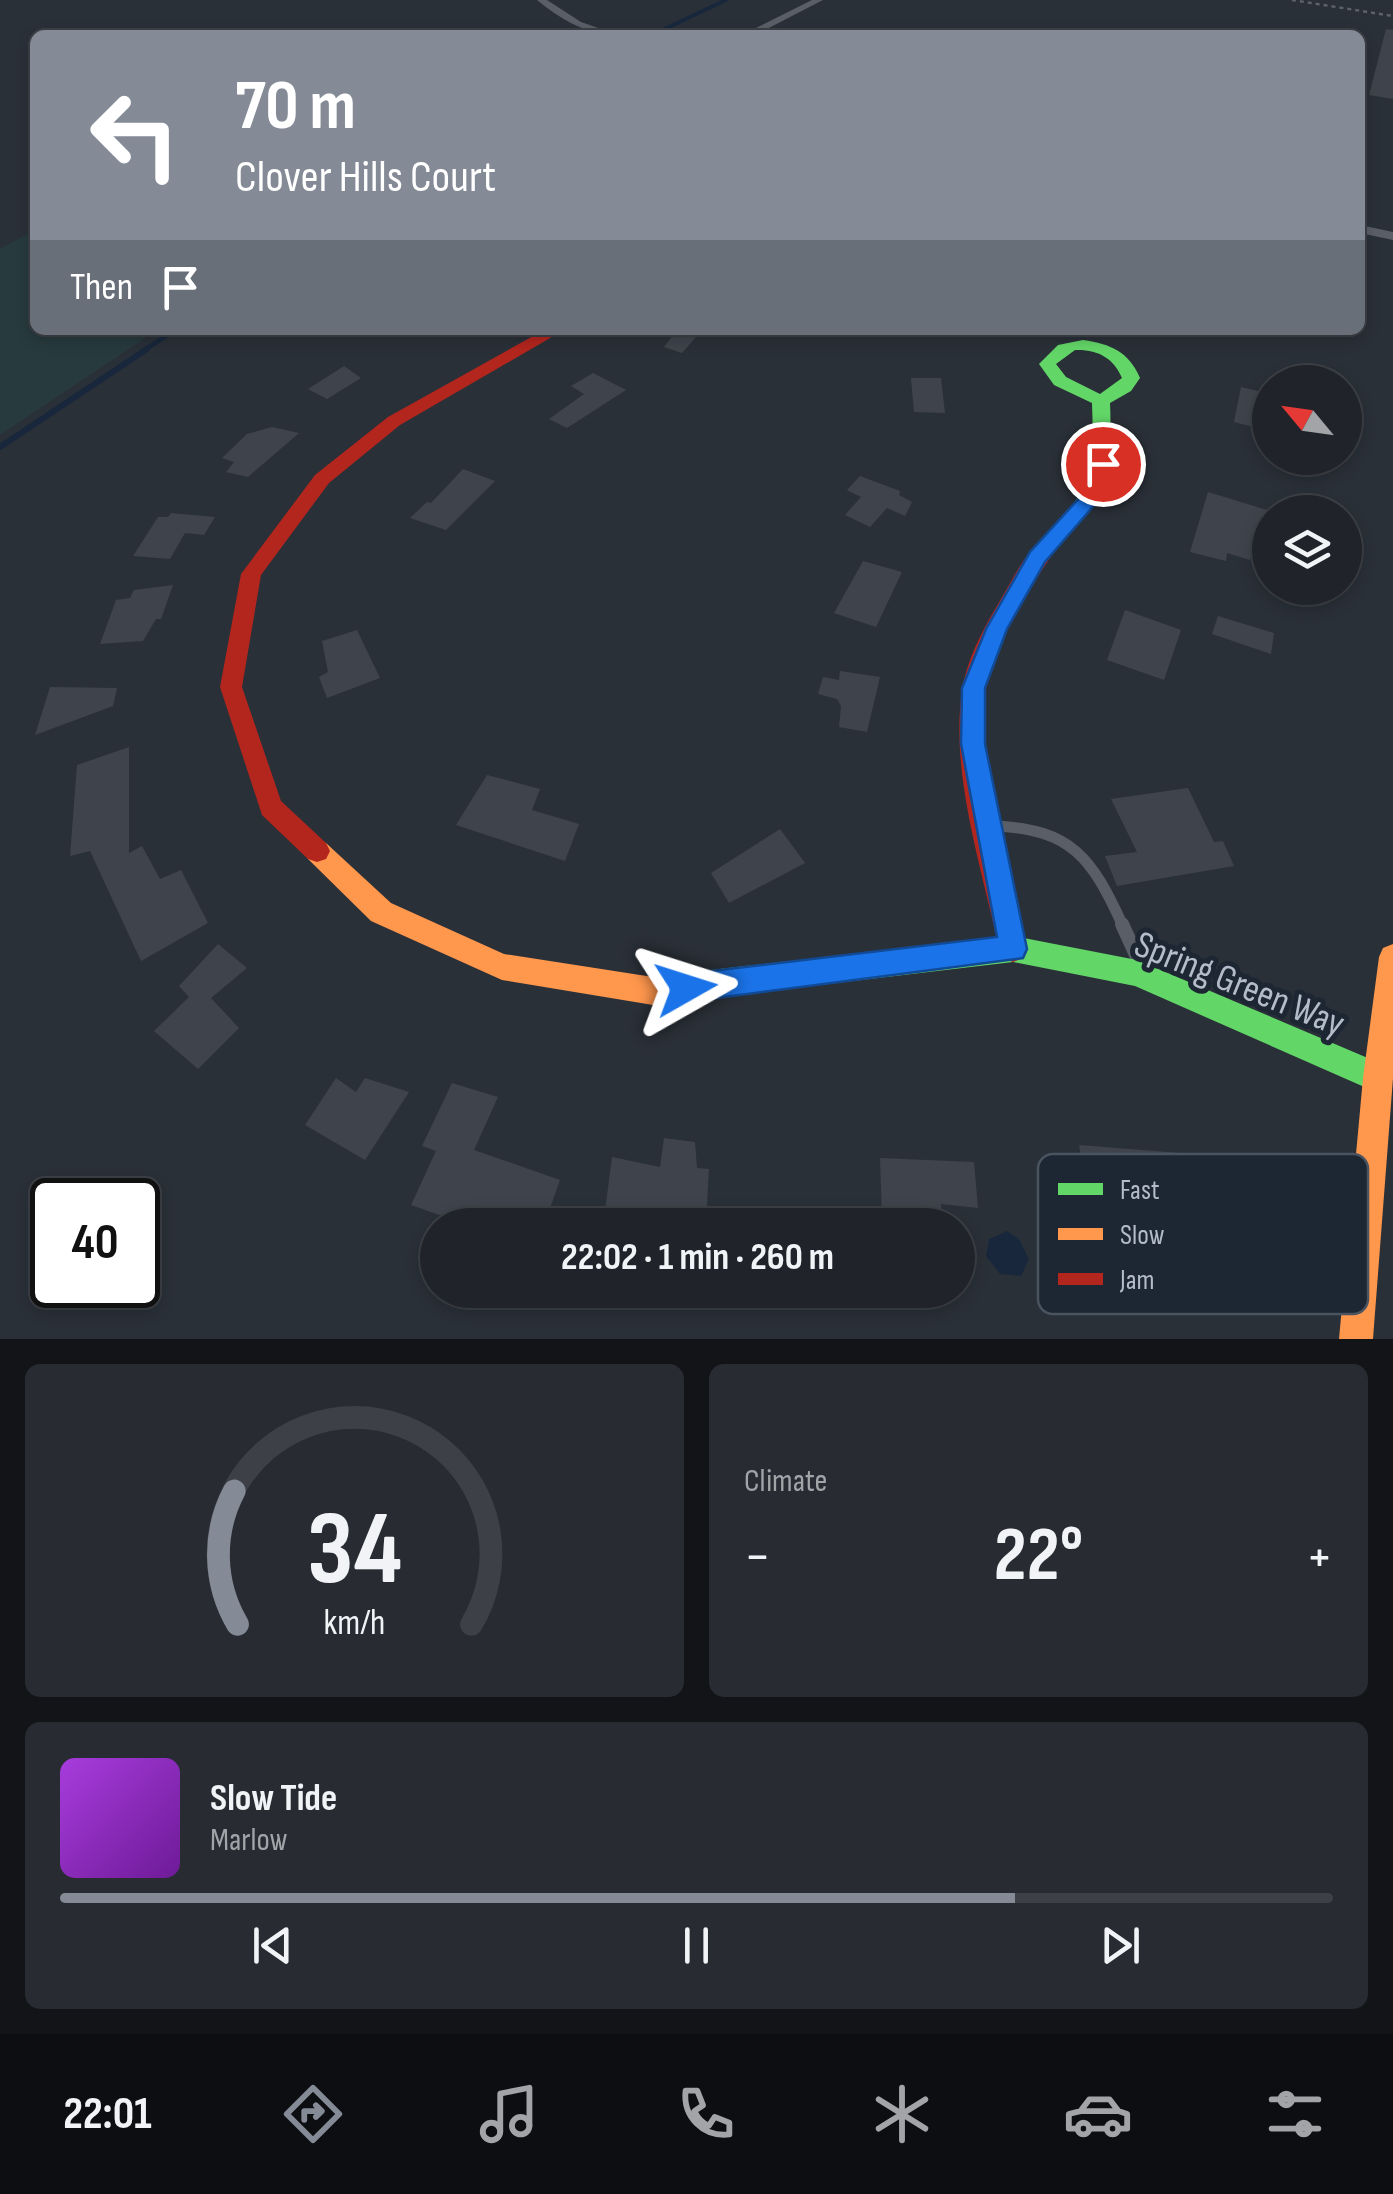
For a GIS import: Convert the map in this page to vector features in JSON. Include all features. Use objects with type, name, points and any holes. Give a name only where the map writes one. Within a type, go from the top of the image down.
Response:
[{"type":"street","points":[[540,0],[578,24],[597,30]]},
{"type":"street","points":[[757,30],[820,0]]},
{"type":"street","points":[[1365,230],[1393,236]]},
{"type":"street","name":"Spring Green Way","points":[[547,335],[394,420],[322,479],[251,574],[230,686],[272,806],[381,912],[502,968],[653,992],[1013,949],[1147,978],[1378,1078]]},
{"type":"street","points":[[1013,949],[973,744],[974,688],[996,629],[1038,557],[1090,498],[1103,464],[1101,401]]},
{"type":"street","points":[[1368,1197],[1393,956]]},
{"type":"street","points":[[1356,1339],[1358,1314]]},
{"type":"lane","points":[[987,826],[1049,832],[1081,856],[1102,887],[1147,978]]},
{"type":"path","points":[[1292,0],[1393,16]]},
{"type":"green space","points":[[30,233],[30,335],[150,335],[0,435],[0,249]]},
{"type":"water","points":[[1007,1231],[1019,1239],[1029,1259],[1021,1276],[1000,1274],[986,1256],[989,1239]]},
{"type":"building","points":[[1386,29],[1393,30],[1393,99],[1369,95]]},
{"type":"building","points":[[673,335],[698,335],[682,353],[664,347]]},
{"type":"building","points":[[344,366],[361,378],[327,399],[308,389]]},
{"type":"building","points":[[593,373],[626,390],[567,428],[549,419],[584,394],[571,386]]},
{"type":"building","points":[[911,378],[941,378],[945,413],[914,412]]},
{"type":"building","points":[[1241,387],[1252,390],[1252,427],[1234,422]]},
{"type":"building","points":[[272,427],[299,433],[248,477],[226,472],[234,462],[222,458],[247,434]]},
{"type":"building","points":[[463,469],[495,481],[446,530],[410,518],[427,502],[431,503]]},
{"type":"building","points":[[860,476],[900,491],[899,495],[912,502],[905,516],[887,508],[870,527],[845,515],[861,497],[847,490]]},
{"type":"building","points":[[1208,492],[1252,505],[1250,560],[1227,553],[1226,561],[1190,552]]},
{"type":"building","points":[[171,513],[215,517],[204,535],[185,533],[170,559],[133,556],[158,517]]},
{"type":"building","points":[[863,561],[902,572],[876,627],[834,613]]},
{"type":"building","points":[[173,585],[161,619],[156,619],[143,641],[100,644],[116,600],[130,598],[134,590]]},
{"type":"building","points":[[1125,610],[1181,630],[1164,680],[1107,660]]},
{"type":"building","points":[[1218,616],[1274,633],[1271,654],[1212,634]]},
{"type":"building","points":[[357,630],[380,678],[327,698],[319,677],[328,672],[322,641]]},
{"type":"building","points":[[840,671],[880,677],[867,732],[839,727],[841,706],[837,699],[818,694],[823,677],[839,680]]},
{"type":"building","points":[[50,687],[117,688],[113,706],[35,735]]},
{"type":"building","points":[[129,747],[129,853],[142,846],[160,879],[181,870],[208,923],[141,961],[90,851],[70,856],[77,765]]},
{"type":"building","points":[[487,775],[540,789],[532,810],[579,824],[565,861],[456,825]]},
{"type":"building","points":[[1188,788],[1214,842],[1223,841],[1234,866],[1117,886],[1105,856],[1137,852],[1111,799]]},
{"type":"building","points":[[780,829],[805,863],[729,903],[711,873]]},
{"type":"building","points":[[218,944],[247,968],[211,998],[239,1028],[198,1069],[154,1031],[189,997],[179,986]]},
{"type":"building","points":[[336,1078],[356,1092],[365,1078],[409,1092],[365,1160],[305,1125]]},
{"type":"building","points":[[452,1083],[498,1097],[474,1150],[560,1180],[550,1208],[411,1205],[436,1151],[422,1146]]},
{"type":"building","points":[[664,1138],[695,1142],[697,1168],[709,1169],[707,1208],[605,1208],[612,1157],[660,1167]]},
{"type":"building","points":[[1079,1145],[1180,1154],[1080,1154]]},
{"type":"building","points":[[880,1158],[974,1162],[978,1208],[941,1204],[941,1208],[882,1208]]},
{"type":"waterway","points":[[663,30],[726,0]]},
{"type":"waterway","points":[[143,351],[167,335]]},
{"type":"waterway","points":[[0,447],[147,349]]},
{"type":"traffic: fast","points":[[1048,546],[1096,481],[1102,450],[1101,401],[1125,387],[1131,378],[1124,361],[1094,346],[1064,349],[1047,364],[1060,381],[1101,401]]},
{"type":"traffic: fast","points":[[675,988],[1013,949],[1137,973],[1378,1078]]},
{"type":"traffic: slow","points":[[317,851],[381,912],[502,967],[653,991],[675,988]]},
{"type":"traffic: slow","points":[[1368,1197],[1393,957]]},
{"type":"traffic: slow","points":[[1356,1339],[1358,1314]]},
{"type":"traffic: jam","points":[[317,851],[271,807],[231,687],[251,574],[322,479],[394,421],[547,335]]},
{"type":"traffic: jam","points":[[1013,949],[978,783],[973,748],[974,689],[1003,614],[1048,546]]},
{"type":"route","points":[[686,988],[1013,949],[973,744],[974,688],[996,629],[1038,557],[1090,498],[1103,464]]}]
